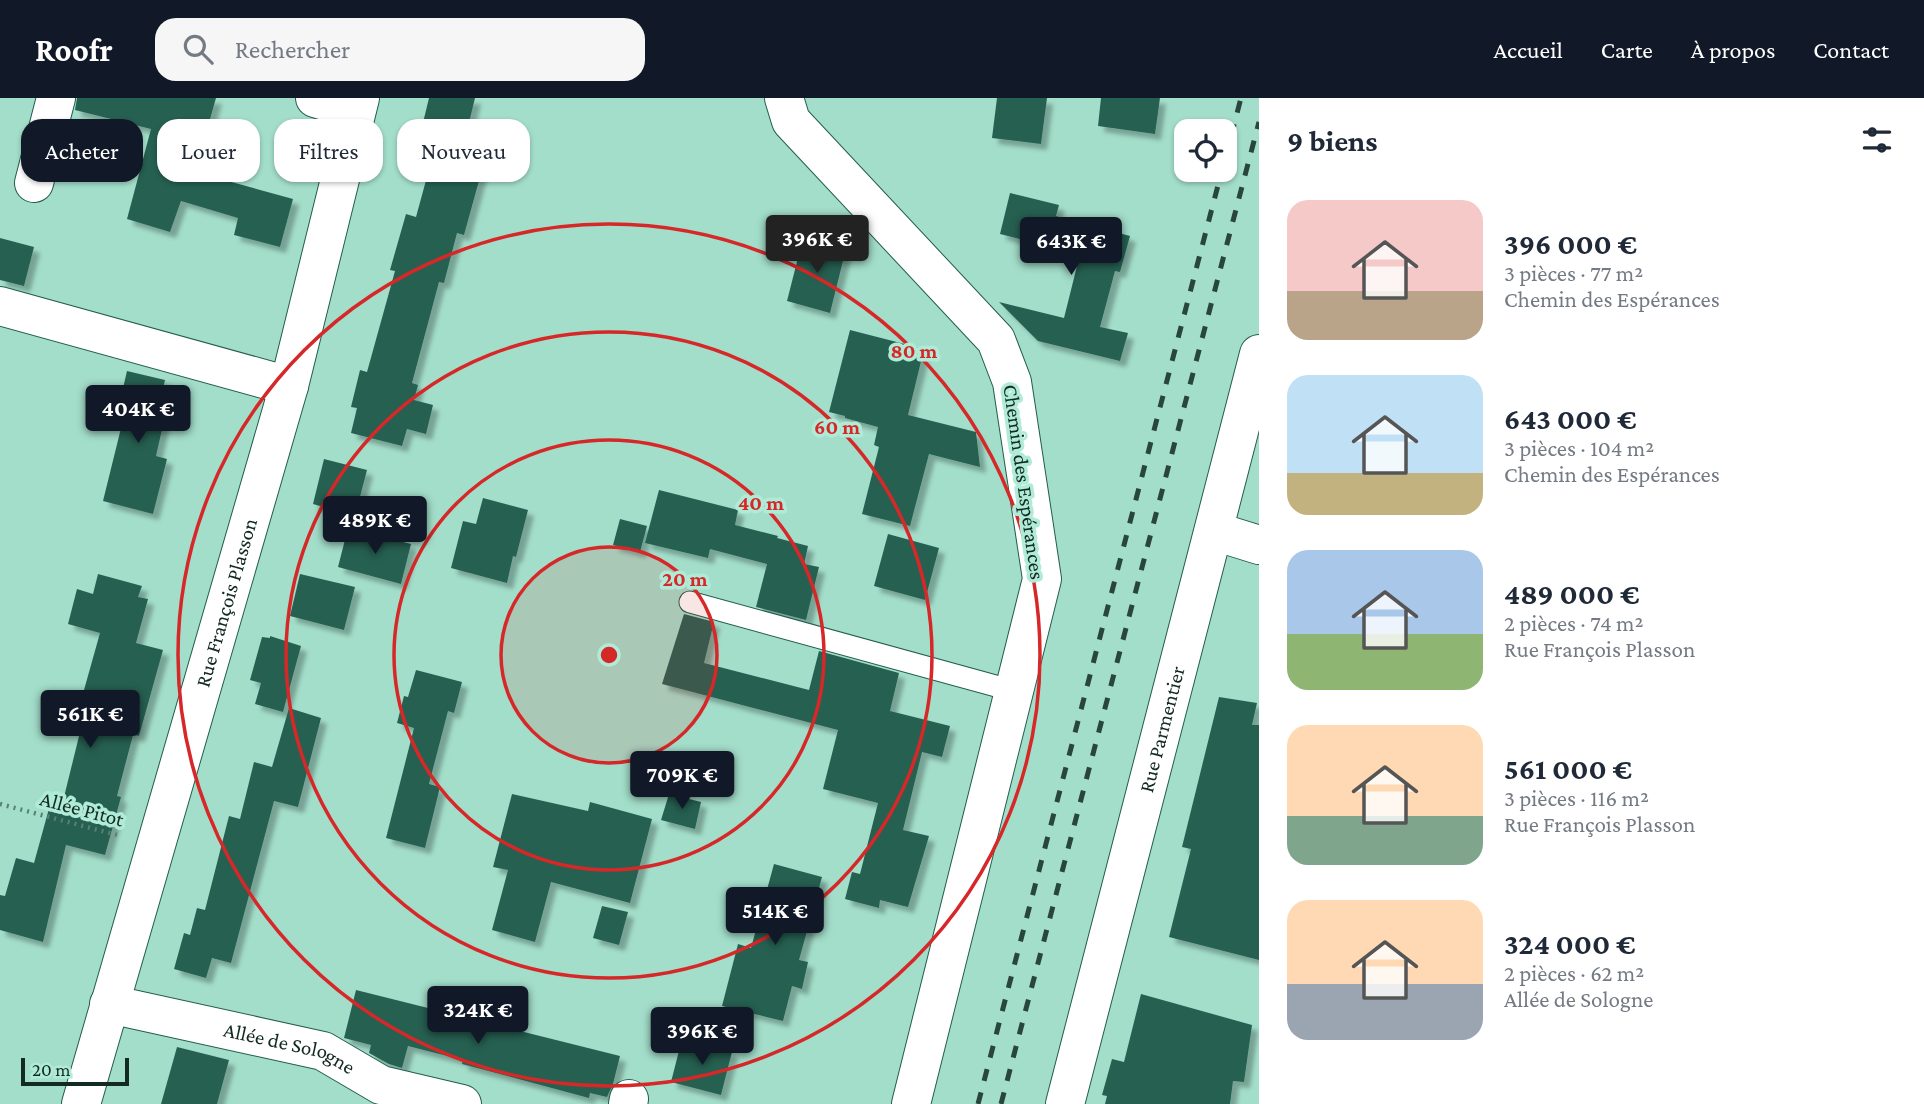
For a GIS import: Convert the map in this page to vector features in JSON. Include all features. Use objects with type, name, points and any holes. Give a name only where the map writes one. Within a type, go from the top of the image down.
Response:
[{"type":"street","points":[[34,183],[56,98]]},
{"type":"street","points":[[315,98],[325,101],[360,98]]},
{"type":"street","name":"Rue François Plasson","points":[[81,1104],[289,386],[360,98]]},
{"type":"street","name":"Chemin des Espérances","points":[[784,98],[791,121],[996,340],[1013,382],[1042,579],[911,1104]]},
{"type":"street","points":[[0,306],[289,386]]},
{"type":"street","name":"Rue Parmentier","points":[[1065,1104],[1259,354]]},
{"type":"street","points":[[1213,531],[1259,545]]},
{"type":"street","name":"Allée de Sologne","points":[[109,1004],[323,1051],[381,1085],[462,1104]]},
{"type":"lane","points":[[690,602],[1014,691]]},
{"type":"path","name":"Allée Pitot","points":[[0,804],[157,845]]},
{"type":"building","points":[[77,98],[216,98],[210,119],[157,119],[157,182],[231,182],[293,199],[280,247],[234,235],[238,218],[181,201],[170,232],[127,219],[137,182],[143,182],[143,159],[151,129],[143,127],[143,119],[111,119],[75,110]]},
{"type":"building","points":[[429,98],[475,98],[470,119],[424,119]]},
{"type":"building","points":[[997,98],[1047,98],[1041,144],[992,138]]},
{"type":"building","points":[[1101,98],[1160,98],[1155,134],[1098,126]]},
{"type":"building","points":[[426,182],[479,182],[464,235],[457,233],[444,283],[439,282],[412,383],[418,385],[414,400],[433,405],[426,434],[407,429],[402,446],[351,433],[357,408],[351,407],[360,370],[367,372],[395,271],[390,270],[406,214],[416,217]]},
{"type":"building","points":[[1010,193],[1059,205],[1056,216],[1130,236],[1120,272],[1115,271],[1100,327],[1128,333],[1120,361],[1038,341],[999,302],[1064,318],[1080,254],[1000,234]]},
{"type":"building","points":[[0,238],[34,247],[24,286],[0,280]]},
{"type":"building","points":[[803,238],[846,249],[830,313],[787,301]]},
{"type":"building","points":[[850,330],[924,349],[908,415],[976,432],[980,467],[929,454],[910,526],[862,514],[879,447],[874,445],[878,427],[829,412]]},
{"type":"building","points":[[127,371],[165,380],[160,401],[168,403],[156,456],[167,459],[153,514],[103,501],[124,416],[117,414]]},
{"type":"building","points":[[324,459],[367,470],[355,516],[313,504]]},
{"type":"building","points":[[659,490],[738,510],[735,525],[808,546],[804,564],[819,567],[806,620],[756,607],[767,564],[710,549],[708,558],[645,543]]},
{"type":"building","points":[[483,498],[528,510],[507,583],[451,568],[463,521],[476,524]]},
{"type":"building","points":[[620,519],[647,526],[640,552],[613,545]]},
{"type":"building","points":[[348,528],[411,544],[401,584],[338,567]]},
{"type":"building","points":[[888,534],[939,548],[925,600],[874,586]]},
{"type":"building","points":[[98,574],[142,586],[138,597],[148,599],[136,643],[163,650],[139,736],[133,735],[117,796],[121,797],[105,855],[66,845],[43,942],[0,930],[0,895],[5,896],[16,858],[34,863],[53,794],[64,797],[82,724],[75,722],[100,633],[68,624],[77,589],[93,594]]},
{"type":"building","points":[[300,574],[355,587],[344,630],[290,616]]},
{"type":"building","points":[[684,614],[714,622],[704,663],[809,690],[819,651],[899,673],[890,711],[950,726],[942,757],[922,752],[903,830],[929,836],[908,907],[880,900],[879,908],[845,899],[852,872],[860,874],[878,803],[823,789],[838,730],[662,684]]},
{"type":"building","points":[[270,636],[301,646],[283,712],[255,704],[261,683],[250,680],[262,637]]},
{"type":"building","points":[[416,670],[462,682],[454,713],[448,711],[429,784],[440,787],[425,848],[386,838],[414,728],[397,723],[404,696],[408,697]]},
{"type":"building","points":[[1219,697],[1257,703],[1252,725],[1259,725],[1259,960],[1169,937],[1191,849],[1182,847]]},
{"type":"building","points":[[289,708],[321,718],[298,807],[274,801],[231,963],[212,958],[206,978],[174,969],[184,933],[190,935],[197,908],[205,910],[229,816],[240,819],[254,762],[272,767]]},
{"type":"building","points":[[512,794],[588,811],[590,802],[652,819],[630,903],[551,882],[535,942],[492,930],[508,870],[493,867]]},
{"type":"building","points":[[669,794],[701,802],[695,829],[661,820]]},
{"type":"building","points":[[774,864],[822,877],[799,960],[808,962],[802,989],[792,986],[783,1021],[722,1006],[738,944],[751,948]]},
{"type":"building","points":[[602,906],[628,912],[619,945],[593,938]]},
{"type":"building","points":[[356,990],[620,1056],[613,1084],[607,1097],[590,1093],[589,1098],[462,1064],[463,1060],[408,1046],[402,1068],[389,1064],[369,1053],[371,1045],[344,1038]]},
{"type":"building","points":[[1141,994],[1252,1025],[1244,1082],[1233,1081],[1230,1104],[1105,1104],[1107,1096],[1102,1095],[1112,1059],[1124,1062]]},
{"type":"building","points":[[682,1039],[732,1052],[721,1095],[671,1082]]},
{"type":"building","points":[[177,1047],[229,1060],[217,1104],[161,1104]]},
{"type":"railway","points":[[1235,119],[1241,98]]},
{"type":"railway","points":[[1001,1104],[1259,122]]},
{"type":"railway","points":[[978,1104],[1219,182]]}]
